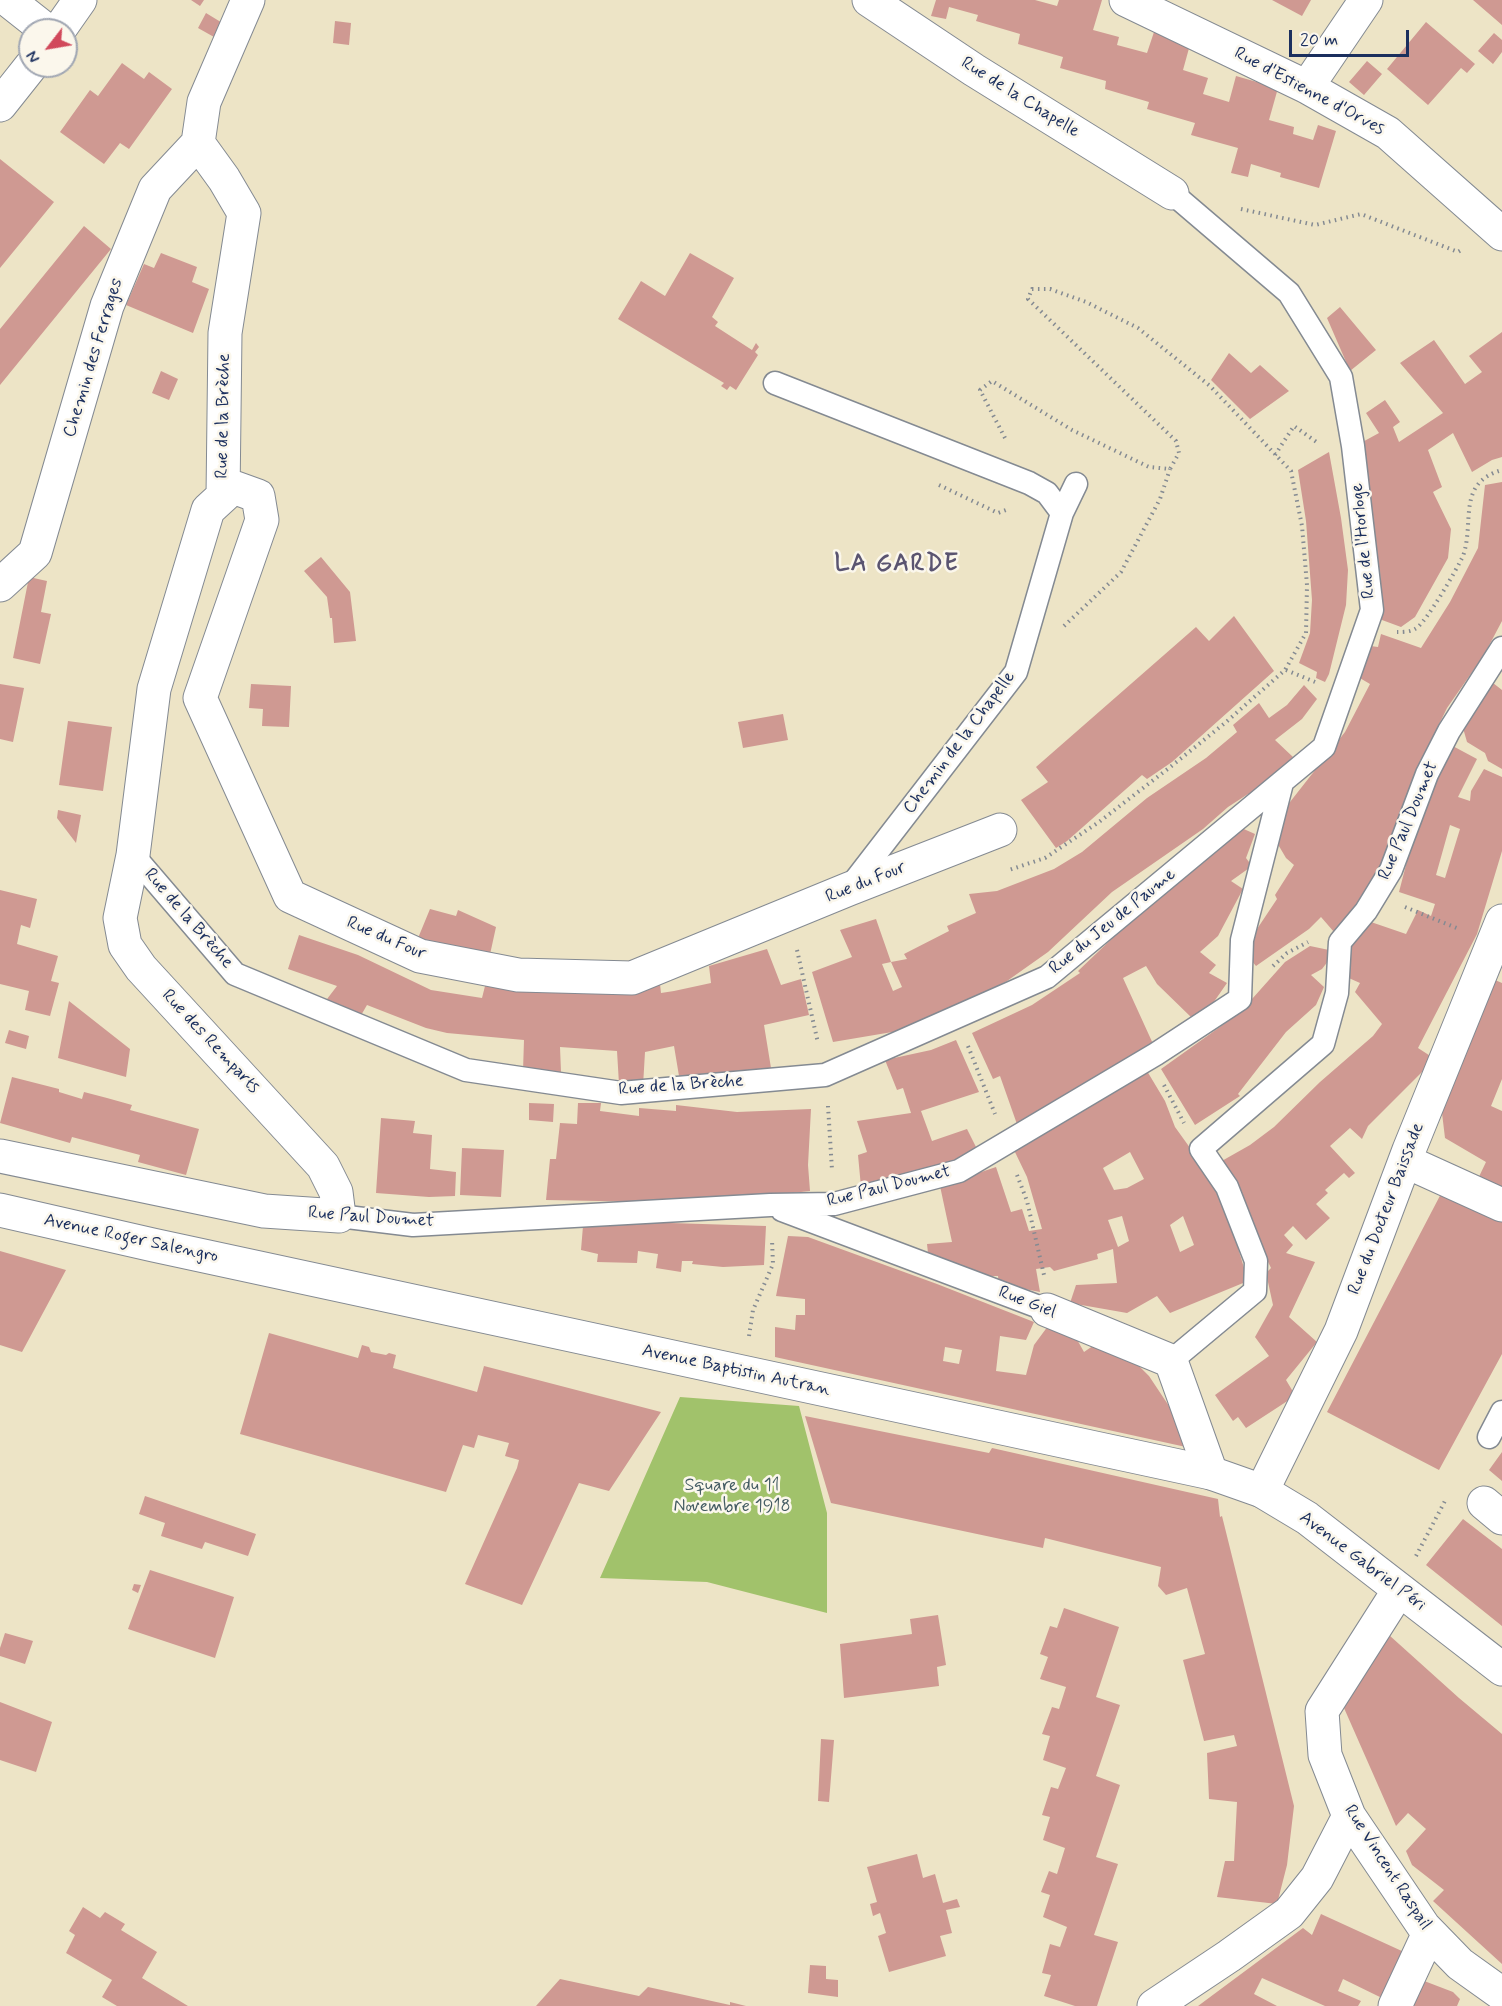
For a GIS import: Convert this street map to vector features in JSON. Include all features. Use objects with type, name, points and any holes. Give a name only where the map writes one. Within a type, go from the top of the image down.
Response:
[{"type":"street","points":[[8,0],[31,18]]},
{"type":"street","points":[[67,18],[80,0]]},
{"type":"street","points":[[198,143],[204,102],[248,0]]},
{"type":"street","name":"Rue de la Chapelle","points":[[869,0],[974,70],[1172,193]]},
{"type":"street","name":"Rue d'Estienne d'Orves","points":[[1126,0],[1307,87],[1388,133],[1500,232]]},
{"type":"street","points":[[1307,87],[1366,0]]},
{"type":"street","points":[[0,105],[21,78]]},
{"type":"street","name":"Rue de la Brèche","points":[[133,855],[154,689],[208,510],[223,496],[225,333],[244,213],[224,179],[198,143]]},
{"type":"street","name":"Chemin des Ferrages","points":[[0,585],[35,553],[107,306],[155,189],[198,143]]},
{"type":"street","name":"Rue du Four","points":[[223,496],[233,487],[258,496],[262,520],[200,698],[290,896],[420,956],[518,975],[632,978],[1000,830]]},
{"type":"street","name":"Rue des Remparts","points":[[133,855],[120,918],[125,945],[149,976],[323,1166],[336,1192],[339,1216]]},
{"type":"street","name":"Rue du Docteur Baissade","points":[[1262,1491],[1341,1331],[1405,1161],[1498,932]]},
{"type":"street","name":"Rue Paul Doumet","points":[[0,1156],[264,1211],[339,1216]]},
{"type":"street","points":[[1405,1161],[1502,1205]]},
{"type":"street","name":"Avenue Roger Salengro","points":[[0,1210],[262,1268]]},
{"type":"street","name":"Avenue Baptistin Autran","points":[[262,1268],[1211,1473]]},
{"type":"street","name":"Rue Giel","points":[[1047,1310],[1172,1361]]},
{"type":"street","points":[[1172,1361],[1211,1473]]},
{"type":"street","name":"Avenue Gabriel Péri","points":[[1211,1473],[1262,1491],[1307,1518],[1402,1592],[1499,1660]]},
{"type":"street","name":"Rue Vincent Raspail","points":[[1402,1592],[1322,1712],[1325,1755],[1349,1816],[1429,1933],[1460,1964],[1502,1994]]},
{"type":"street","points":[[1154,2006],[1288,1913],[1317,1878],[1349,1816]]},
{"type":"street","points":[[1395,2006],[1429,1933]]},
{"type":"lane","name":"Rue de l'Horloge","points":[[1172,193],[1289,293],[1341,377],[1356,469],[1372,610],[1324,747],[1282,783]]},
{"type":"lane","points":[[775,382],[1029,483],[1047,493],[1062,513]]},
{"type":"lane","name":"Chemin de la Chapelle","points":[[849,889],[1016,672],[1062,513],[1076,484]]},
{"type":"lane","name":"Rue Paul Doumet","points":[[1340,942],[1366,911],[1391,870],[1411,813],[1440,748],[1502,648]]},
{"type":"lane","points":[[1240,999],[1242,940],[1282,783]]},
{"type":"lane","name":"Rue du Jeu de Paume","points":[[825,1075],[1047,977],[1282,783]]},
{"type":"lane","name":"Rue de la Brèche","points":[[133,855],[235,974],[466,1070],[621,1093],[825,1075]]},
{"type":"lane","points":[[1172,1361],[1255,1291],[1256,1261],[1227,1187],[1201,1149],[1323,1044],[1337,993],[1340,942]]},
{"type":"lane","name":"Rue Paul Doumet","points":[[339,1216],[413,1225],[770,1205],[834,1204],[959,1171],[1150,1057],[1240,999]]},
{"type":"lane","name":"Rue Giel","points":[[770,1205],[1047,1310]]},
{"type":"lane","points":[[1489,1437],[1502,1412]]},
{"type":"path","points":[[1238,208],[1315,225],[1361,214],[1458,252],[1500,232]]},
{"type":"path","points":[[1004,872],[1045,858],[1099,822],[1225,723],[1285,670],[1306,633],[1307,585],[1302,525],[1291,471],[1210,386],[1138,328],[1086,302],[1050,289],[1032,289],[1028,299],[1176,441],[1179,453],[1170,469],[1160,500],[1121,572],[1016,672]]},
{"type":"path","points":[[1029,483],[980,390],[992,381],[1072,430],[1149,468],[1170,469]]},
{"type":"path","points":[[1275,455],[1294,426],[1356,469]]},
{"type":"path","points":[[1366,625],[1400,633],[1416,629],[1427,617],[1463,555],[1471,497],[1476,486],[1484,478],[1502,470]]},
{"type":"path","points":[[1376,895],[1498,932]]},
{"type":"path","points":[[747,931],[796,946],[825,1075],[834,1204]]},
{"type":"path","points":[[1240,999],[1287,953],[1320,936],[1340,942]]},
{"type":"path","points":[[1150,1057],[1182,1120],[1201,1149]]},
{"type":"path","points":[[749,1339],[753,1310],[773,1264],[770,1205]]},
{"type":"path","points":[[1402,1592],[1417,1554],[1446,1498]]},
{"type":"green space","name":"Square du 11 Novembre 1918","points":[[680,1397],[799,1406],[827,1513],[827,1613],[707,1582],[600,1578]]},
{"type":"building","points":[[191,0],[204,0],[200,6]]},
{"type":"building","points":[[936,0],[1035,0],[1057,6],[1059,0],[1102,0],[1093,30],[1119,37],[1117,45],[1147,53],[1155,29],[1191,41],[1183,70],[1208,78],[1203,94],[1229,102],[1236,76],[1278,88],[1269,120],[1294,127],[1293,134],[1313,140],[1318,125],[1336,131],[1319,188],[1280,177],[1281,173],[1251,164],[1248,177],[1231,173],[1238,148],[1191,135],[1195,123],[1147,109],[1149,102],[1105,89],[1106,81],[1060,68],[1063,57],[1018,44],[1020,34],[976,21],[978,15],[949,7],[946,19],[931,16]]},
{"type":"building","points":[[1272,0],[1311,0],[1302,16]]},
{"type":"building","points":[[1473,0],[1502,0],[1502,25]]},
{"type":"building","points":[[206,13],[224,24],[214,37],[198,28]]},
{"type":"building","points":[[335,21],[351,23],[349,45],[333,43]]},
{"type":"building","points":[[1426,22],[1475,64],[1467,73],[1461,68],[1428,105],[1387,69]]},
{"type":"building","points":[[1494,33],[1502,40],[1502,52],[1493,64],[1478,51]]},
{"type":"building","points":[[1367,61],[1382,74],[1364,95],[1349,82]]},
{"type":"building","points":[[122,63],[144,79],[149,72],[172,89],[129,149],[120,143],[104,164],[60,132],[90,90],[98,96]]},
{"type":"building","points":[[0,159],[54,202],[0,268]]},
{"type":"building","points":[[84,226],[111,249],[0,385],[0,329]]},
{"type":"building","points":[[161,253],[197,267],[192,282],[209,289],[193,333],[126,305],[144,264],[154,268]]},
{"type":"building","points":[[690,253],[734,278],[712,317],[718,322],[715,326],[752,350],[756,343],[759,347],[755,352],[758,355],[736,390],[730,386],[727,390],[721,386],[724,383],[618,319],[641,281],[665,296]]},
{"type":"building","points":[[1340,307],[1376,350],[1350,371],[1327,318]]},
{"type":"building","points":[[1502,332],[1502,457],[1472,472],[1453,433],[1428,450],[1442,487],[1433,492],[1451,529],[1448,558],[1415,617],[1401,627],[1382,620],[1380,571],[1369,534],[1357,445],[1379,433],[1366,413],[1385,400],[1400,422],[1393,427],[1399,442],[1443,413],[1400,363],[1434,340],[1465,384],[1482,372],[1469,356]]},
{"type":"building","points":[[1229,353],[1251,373],[1260,365],[1289,391],[1250,419],[1211,380]]},
{"type":"building","points":[[161,371],[178,379],[169,400],[152,393]]},
{"type":"building","points":[[1329,452],[1348,570],[1346,605],[1325,682],[1316,678],[1317,672],[1299,663],[1310,633],[1312,600],[1306,521],[1298,470]]},
{"type":"building","points":[[1502,482],[1502,621],[1484,655],[1447,708],[1429,745],[1395,839],[1356,910],[1334,932],[1321,917],[1309,929],[1256,966],[1245,953],[1257,929],[1277,899],[1275,895],[1294,865],[1286,858],[1276,841],[1279,816],[1345,732],[1370,684],[1353,674],[1363,645],[1378,647],[1381,634],[1421,648],[1450,602],[1478,548],[1485,485]]},
{"type":"building","points":[[321,557],[350,592],[356,641],[334,643],[327,597],[304,571]]},
{"type":"building","points":[[29,577],[47,581],[41,612],[51,614],[40,664],[13,658]]},
{"type":"building","points":[[1234,616],[1274,671],[1172,762],[1147,779],[1142,775],[1056,848],[1021,800],[1048,782],[1036,767],[1196,627],[1209,641]]},
{"type":"building","points":[[1493,683],[1502,690],[1502,769],[1488,761],[1485,753],[1467,742],[1463,728]]},
{"type":"building","points":[[0,684],[24,688],[13,742],[0,739]]},
{"type":"building","points":[[251,684],[291,686],[289,727],[262,726],[263,709],[249,708]]},
{"type":"building","points":[[1304,685],[1317,699],[1302,719],[1275,740],[1293,757],[1276,778],[1249,797],[1248,794],[1228,807],[1203,829],[1112,892],[1048,952],[1007,981],[922,1027],[833,1042],[812,972],[852,957],[840,930],[876,919],[891,962],[907,959],[904,954],[949,931],[947,926],[976,913],[969,894],[997,891],[1054,869],[1082,852],[1147,798],[1206,758],[1237,732],[1233,725],[1259,703],[1269,718],[1287,705]],"holes":[[[891,962],[902,987],[893,991],[882,964]]]},
{"type":"building","points":[[783,714],[788,740],[743,748],[738,722]]},
{"type":"building","points":[[68,721],[112,727],[103,791],[59,785]]},
{"type":"building","points":[[1449,744],[1477,759],[1458,797],[1470,801],[1471,791],[1484,769],[1502,777],[1502,851],[1477,934],[1418,1048],[1435,1059],[1368,1126],[1362,1139],[1350,1128],[1330,1146],[1355,1173],[1349,1178],[1344,1173],[1325,1190],[1328,1193],[1316,1204],[1330,1218],[1306,1240],[1293,1226],[1284,1235],[1293,1245],[1286,1253],[1315,1262],[1289,1317],[1317,1342],[1286,1380],[1295,1395],[1246,1428],[1238,1417],[1233,1421],[1215,1395],[1269,1356],[1255,1337],[1273,1305],[1266,1273],[1271,1268],[1220,1162],[1250,1145],[1274,1127],[1320,1082],[1373,1036],[1382,1024],[1355,992],[1360,983],[1342,975],[1352,944],[1368,921],[1406,934],[1418,910],[1431,916],[1435,904],[1399,892],[1421,807]],"holes":[[[1450,825],[1460,829],[1445,878],[1436,875]]]},
{"type":"building","points":[[58,810],[81,815],[76,843],[57,818]]},
{"type":"building","points":[[1237,826],[1255,834],[1246,858],[1252,866],[1231,881],[1243,889],[1218,936],[1200,952],[1216,965],[1209,973],[1227,983],[1211,1006],[1193,1019],[1157,984],[1146,966],[1123,978],[1154,1046],[1018,1127],[1000,1076],[993,1079],[972,1033],[1032,1005],[1080,973],[1078,971],[1121,930],[1118,927]]},
{"type":"building","points":[[0,890],[37,899],[30,928],[21,925],[17,944],[58,956],[51,981],[59,983],[50,1016],[25,1010],[29,991],[0,984]]},
{"type":"building","points":[[430,909],[456,916],[458,910],[496,927],[489,959],[446,944],[443,950],[416,943]]},
{"type":"building","points":[[299,935],[358,955],[431,990],[482,998],[485,986],[565,992],[660,984],[661,993],[674,991],[711,983],[709,966],[767,949],[781,985],[801,979],[809,1015],[764,1025],[771,1068],[679,1076],[674,1046],[645,1052],[643,1086],[619,1084],[617,1051],[560,1047],[561,1072],[523,1071],[524,1040],[447,1033],[426,1028],[367,1005],[360,1017],[324,1003],[337,986],[288,969]]},
{"type":"building","points":[[1310,946],[1329,950],[1332,956],[1322,969],[1311,975],[1324,987],[1316,1005],[1286,1032],[1238,1094],[1240,1096],[1195,1125],[1161,1069],[1231,1019],[1285,962]]},
{"type":"building","points":[[1495,980],[1502,983],[1502,1079],[1491,1106],[1502,1111],[1502,1196],[1476,1183],[1486,1162],[1445,1138],[1442,1113]]},
{"type":"building","points":[[69,1001],[130,1049],[126,1077],[58,1058]]},
{"type":"building","points":[[9,1030],[29,1036],[26,1049],[5,1043]]},
{"type":"building","points":[[956,1040],[979,1092],[921,1111],[932,1141],[967,1129],[978,1151],[942,1167],[861,1187],[858,1155],[867,1152],[857,1121],[911,1113],[903,1088],[897,1090],[885,1060],[931,1050]]},
{"type":"building","points":[[1147,1071],[1165,1101],[1175,1127],[1218,1194],[1232,1228],[1248,1281],[1170,1313],[1157,1296],[1127,1313],[1070,1303],[1076,1285],[1117,1283],[1113,1249],[1097,1254],[1098,1259],[1054,1271],[1050,1267],[1036,1269],[1040,1292],[999,1284],[998,1276],[980,1276],[947,1269],[945,1259],[929,1262],[927,1244],[952,1242],[940,1186],[996,1167],[1011,1212],[1022,1209],[1029,1231],[1042,1229],[1027,1177],[1014,1150]],"holes":[[[1130,1152],[1144,1179],[1127,1188],[1114,1190],[1103,1168]],[[1122,1216],[1129,1241],[1118,1247],[1108,1220]],[[1183,1216],[1194,1245],[1180,1252],[1170,1225]]]},
{"type":"building","points":[[12,1077],[59,1089],[59,1092],[82,1099],[84,1092],[107,1098],[132,1105],[130,1110],[199,1129],[186,1175],[138,1162],[140,1155],[72,1137],[70,1143],[0,1123]]},
{"type":"building","points":[[529,1103],[554,1104],[553,1122],[529,1120]]},
{"type":"building","points":[[578,1103],[601,1103],[600,1111],[639,1116],[639,1108],[676,1111],[676,1105],[737,1112],[811,1109],[808,1165],[810,1191],[739,1199],[652,1202],[546,1200],[550,1159],[556,1159],[560,1123],[577,1124]]},
{"type":"building","points":[[381,1118],[415,1121],[413,1133],[432,1135],[430,1169],[456,1172],[455,1196],[429,1197],[376,1193]]},
{"type":"building","points":[[462,1148],[504,1150],[501,1197],[460,1195]]},
{"type":"building","points":[[1444,1188],[1502,1218],[1502,1354],[1439,1470],[1327,1412]]},
{"type":"building","points":[[639,1222],[766,1226],[764,1265],[723,1267],[682,1261],[681,1272],[656,1268],[658,1254],[638,1251],[637,1263],[597,1262],[598,1254],[581,1250],[583,1226]]},
{"type":"building","points":[[788,1236],[808,1237],[1034,1322],[1026,1340],[1000,1336],[996,1371],[1026,1375],[1034,1345],[1048,1326],[1075,1336],[1084,1352],[1100,1341],[1134,1361],[1149,1376],[1171,1409],[1186,1447],[775,1357],[775,1327],[795,1330],[796,1315],[805,1315],[805,1299],[776,1296]],"holes":[[[945,1347],[962,1350],[959,1364],[943,1361]]]},
{"type":"building","points":[[0,1251],[66,1270],[22,1352],[0,1345]]},
{"type":"building","points":[[269,1333],[358,1358],[362,1345],[369,1347],[371,1352],[396,1355],[393,1368],[477,1392],[484,1366],[661,1412],[609,1491],[579,1483],[522,1605],[465,1584],[517,1468],[519,1460],[505,1456],[509,1443],[478,1435],[474,1448],[463,1445],[446,1492],[240,1434]]},
{"type":"building","points":[[805,1416],[989,1453],[992,1448],[1218,1499],[1220,1517],[1222,1516],[1294,1806],[1287,1865],[1277,1904],[1217,1897],[1225,1861],[1234,1861],[1237,1802],[1209,1799],[1207,1753],[1237,1746],[1234,1735],[1204,1741],[1183,1660],[1205,1654],[1187,1588],[1166,1595],[1158,1586],[1161,1567],[1045,1538],[1043,1548],[831,1503]]},
{"type":"building","points":[[1502,1452],[1502,1481],[1489,1470]]},
{"type":"building","points":[[145,1496],[256,1534],[248,1556],[205,1542],[202,1549],[161,1536],[165,1523],[139,1514]]},
{"type":"building","points":[[1463,1519],[1502,1549],[1502,1626],[1426,1565]]},
{"type":"building","points":[[150,1570],[234,1597],[215,1658],[128,1629]]},
{"type":"building","points":[[134,1584],[141,1585],[138,1593],[132,1590]]},
{"type":"building","points":[[1064,1608],[1119,1627],[1096,1697],[1120,1705],[1096,1776],[1120,1785],[1096,1857],[1118,1864],[1094,1935],[1118,1942],[1097,2006],[1075,2006],[1044,1996],[1051,1975],[1042,1973],[1050,1944],[1060,1947],[1067,1927],[1043,1917],[1050,1895],[1041,1892],[1049,1871],[1057,1874],[1065,1848],[1043,1840],[1050,1817],[1042,1815],[1051,1787],[1058,1789],[1066,1768],[1043,1760],[1050,1736],[1042,1734],[1052,1707],[1059,1709],[1066,1687],[1040,1679],[1048,1657],[1040,1654],[1050,1626],[1057,1628]]},
{"type":"building","points":[[938,1615],[946,1665],[937,1667],[939,1686],[844,1698],[840,1644],[912,1634],[910,1619]]},
{"type":"building","points":[[5,1633],[33,1641],[25,1664],[0,1656]]},
{"type":"building","points":[[1389,1635],[1502,1734],[1502,1964],[1433,1901],[1444,1890],[1412,1865],[1406,1851],[1426,1829],[1408,1813],[1396,1826],[1344,1708]]},
{"type":"building","points":[[0,1702],[52,1722],[36,1772],[0,1760]]},
{"type":"building","points":[[821,1739],[834,1740],[829,1802],[818,1801]]},
{"type":"building","points":[[917,1854],[923,1878],[935,1874],[943,1903],[957,1899],[960,1907],[946,1910],[952,1933],[940,1936],[946,1956],[889,1972],[878,1936],[886,1933],[880,1913],[873,1916],[870,1904],[877,1902],[867,1867]]},
{"type":"building","points":[[83,1907],[100,1918],[105,1912],[125,1924],[121,1930],[157,1952],[142,1978],[188,2006],[117,2006],[102,1997],[112,1980],[66,1953],[75,1935],[69,1931]]},
{"type":"building","points":[[1321,1914],[1404,1952],[1384,1999],[1343,1979],[1338,1991],[1361,2001],[1358,2006],[1325,2006],[1262,1978],[1254,1994],[1277,2006],[1198,2006],[1303,1928],[1312,1935]]},
{"type":"building","points":[[810,1965],[826,1966],[826,1979],[838,1980],[838,1997],[808,1993]]},
{"type":"building","points":[[560,1979],[639,1996],[648,1987],[730,2005],[730,2002],[746,2006],[536,2006]]},
{"type":"building","points":[[1419,1979],[1453,1992],[1460,1999],[1457,2006],[1408,2006]]},
{"type":"district","name":"LA GARDE","points":[[897,565]]}]
